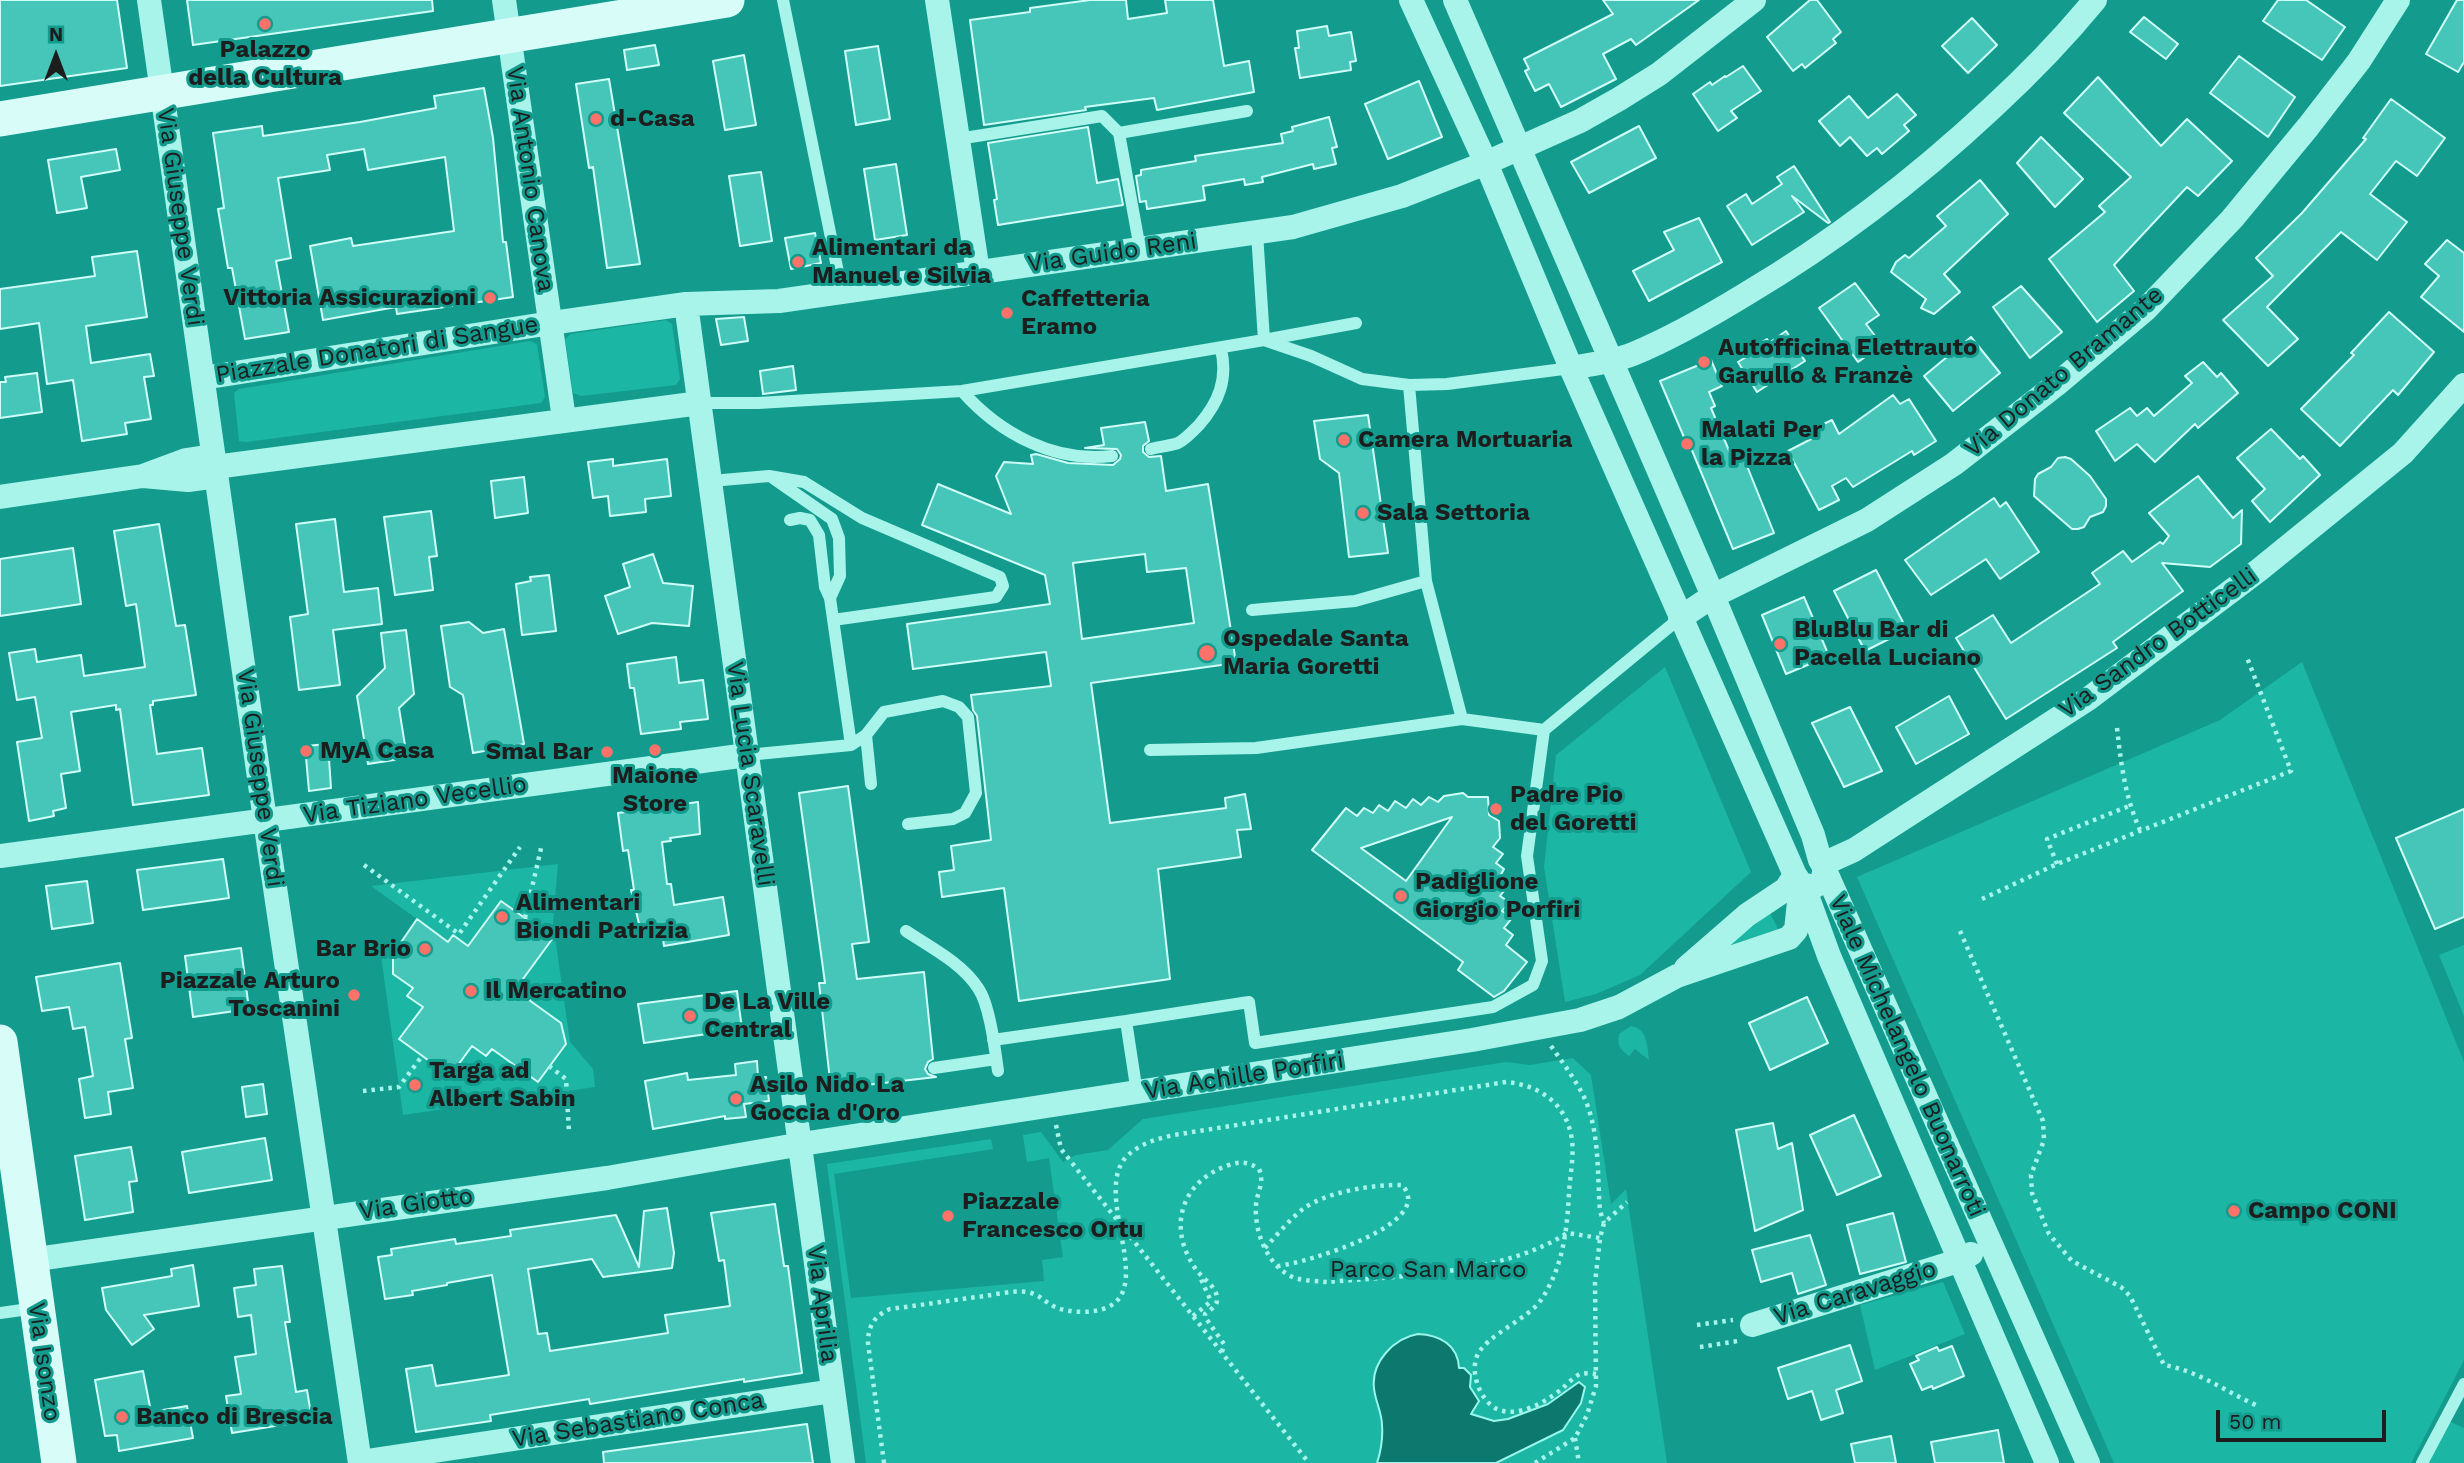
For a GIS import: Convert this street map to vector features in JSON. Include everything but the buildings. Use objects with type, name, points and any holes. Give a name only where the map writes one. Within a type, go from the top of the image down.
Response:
[{"type":"main road","points":[[0,120],[727,0]]},
{"type":"main road","name":"Via Isonzo","points":[[0,1042],[7,1149],[30,1260],[58,1463]]},
{"type":"street","name":"Via Giuseppe Verdi","points":[[149,0],[322,1217],[360,1463]]},
{"type":"street","name":"Via Antonio Canova","points":[[504,0],[551,323]]},
{"type":"street","points":[[937,0],[978,272]]},
{"type":"street","name":"Viale Michelangelo Buonarroti","points":[[1411,0],[1486,163],[1571,368],[1798,880],[1958,1261],[2047,1463]]},
{"type":"street","name":"Viale Michelangelo Buonarroti","points":[[1455,0],[1713,596],[1823,864],[2088,1463]]},
{"type":"street","points":[[1486,163],[1580,121],[1639,87],[1700,44],[1754,0]]},
{"type":"street","points":[[1571,368],[1632,355],[1710,316],[1797,264],[1880,206],[1953,145],[2032,70],[2070,31],[2095,0]]},
{"type":"street","name":"Via Donato Bramante","points":[[1713,596],[1867,520],[1954,464],[2057,384],[2146,309],[2232,219],[2308,127],[2359,61],[2398,0]]},
{"type":"street","name":"Via Guido Reni","points":[[687,304],[779,301],[1293,227],[1402,196],[1486,163]]},
{"type":"street","points":[[0,497],[143,476],[188,480],[215,466],[699,403],[687,304]]},
{"type":"street","name":"Piazzale Donatori di Sangue","points":[[203,378],[687,304]]},
{"type":"street","name":"Piazzale Donatori di Sangue","points":[[551,323],[564,419]]},
{"type":"street","name":"Via Sandro Botticelli","points":[[1823,864],[1854,850],[2088,699],[2259,570],[2403,453],[2464,385]]},
{"type":"street","name":"Via Lucia Scaravelli","points":[[699,403],[802,1144]]},
{"type":"street","points":[[1680,618],[1713,596]]},
{"type":"street","name":"Via Tiziano Vecellio","points":[[0,856],[747,755]]},
{"type":"street","points":[[1798,880],[1797,864],[1804,857],[1815,857],[1823,864]]},
{"type":"street","name":"Via Achille Porfiri","points":[[1677,976],[1721,937],[1798,880]]},
{"type":"street","name":"Via Achille Porfiri","points":[[802,1144],[1459,1042],[1580,1020],[1619,1007],[1677,976],[1789,939],[1796,930],[1798,880]]},
{"type":"street","name":"Via Giotto","points":[[30,1260],[607,1178],[802,1144]]},
{"type":"street","name":"Via Aprilia","points":[[802,1144],[843,1463]]},
{"type":"street","name":"Viale Michelangelo Buonarroti","points":[[1958,1261],[1990,1244]]},
{"type":"street","name":"Via Caravaggio","points":[[1752,1325],[1958,1261]]},
{"type":"street","name":"Via Sebastiano Conca","points":[[360,1463],[833,1391]]},
{"type":"lane","points":[[783,0],[842,292]]},
{"type":"lane","points":[[1119,133],[1247,111]]},
{"type":"lane","points":[[958,139],[1102,116],[1119,133],[1140,249]]},
{"type":"lane","points":[[1257,233],[1264,340]]},
{"type":"lane","points":[[699,403],[758,403],[962,391],[1221,349],[1356,323]]},
{"type":"lane","points":[[1264,340],[1311,356],[1362,379],[1409,385],[1447,384],[1571,368]]},
{"type":"lane","points":[[1151,449],[1180,442],[1206,417],[1216,402],[1223,383],[1224,363],[1221,349]]},
{"type":"lane","points":[[1409,385],[1426,581],[1462,719]]},
{"type":"lane","points":[[962,391],[990,420],[1041,447],[1078,457],[1112,456]]},
{"type":"lane","points":[[711,481],[769,476],[804,482],[862,518],[1000,576],[1003,586],[996,597],[833,620]]},
{"type":"lane","points":[[769,476],[832,519],[839,538],[840,576],[830,598]]},
{"type":"lane","points":[[790,520],[810,520],[819,535],[851,745]]},
{"type":"lane","points":[[1252,610],[1355,601],[1426,581]]},
{"type":"lane","points":[[993,1040],[1249,1002],[1255,1043],[1493,1007],[1533,985],[1542,961],[1527,856],[1544,730],[1680,618]]},
{"type":"lane","points":[[747,755],[851,745],[866,735],[884,712],[943,701],[959,707],[968,717],[976,793],[965,813],[953,820],[908,824]]},
{"type":"lane","points":[[1150,750],[1256,748],[1462,719],[1544,730]]},
{"type":"lane","points":[[866,735],[872,784]]},
{"type":"lane","points":[[906,931],[956,965],[979,988],[993,1040],[997,1065],[934,1068]]},
{"type":"lane","points":[[1126,1021],[1137,1093]]},
{"type":"lane","points":[[0,1313],[36,1308]]},
{"type":"lane","points":[[2422,1463],[2459,1405],[2464,1384]]},
{"type":"path","points":[[1982,899],[2057,864],[2291,771],[2246,655]]},
{"type":"path","points":[[2117,728],[2120,762],[2129,806],[2140,830]]},
{"type":"path","points":[[2057,864],[2047,839],[2129,806]]},
{"type":"path","points":[[525,918],[542,844]]},
{"type":"path","points":[[365,865],[458,934],[520,847]]},
{"type":"path","points":[[1960,931],[2043,1121],[2044,1140],[2031,1175],[2032,1193],[2049,1234],[2072,1261],[2120,1287],[2130,1296],[2164,1365],[2203,1376],[2256,1405]]},
{"type":"path","points":[[1550,1046],[1569,1071],[1584,1098],[1593,1126],[1600,1211],[1604,1223]]},
{"type":"path","points":[[363,1091],[399,1087],[422,1056]]},
{"type":"path","points":[[549,1066],[566,1079],[569,1132]]},
{"type":"path","points":[[884,1463],[868,1343],[868,1333],[879,1314],[890,1309],[1017,1291],[1039,1296],[1064,1310],[1108,1307],[1116,1301],[1126,1284],[1115,1199],[1119,1169],[1125,1158],[1135,1150],[1155,1139],[1506,1082],[1535,1088],[1547,1095],[1556,1103],[1568,1125],[1572,1142],[1567,1233],[1555,1276],[1547,1290],[1538,1304],[1482,1348],[1476,1361],[1476,1378],[1486,1400],[1500,1410],[1518,1411],[1539,1404],[1581,1374],[1596,1374]]},
{"type":"path","points":[[1056,1124],[1061,1149],[1309,1463]]},
{"type":"path","points":[[1193,1316],[1209,1303],[1210,1299],[1181,1238],[1179,1226],[1182,1210],[1193,1188],[1222,1168],[1245,1162],[1259,1168],[1262,1182],[1256,1198],[1255,1219],[1258,1233],[1278,1266],[1292,1277],[1327,1282],[1456,1269],[1514,1256],[1551,1244],[1567,1233],[1600,1238]]},
{"type":"path","points":[[1265,1248],[1304,1208],[1324,1198],[1393,1185],[1402,1185],[1408,1192],[1410,1201],[1405,1212],[1395,1222],[1328,1253],[1291,1265],[1278,1266]]},
{"type":"path","points":[[1578,1463],[1575,1438],[1593,1397],[1596,1374],[1595,1283],[1600,1238],[1604,1223],[1627,1202]]},
{"type":"path","points":[[1200,1276],[1206,1280],[1217,1297],[1216,1303],[1205,1317],[1224,1344],[1222,1352]]},
{"type":"path","name":"Via Caravaggio","points":[[1697,1325],[1741,1319],[1752,1325],[1749,1339],[1700,1347]]},
{"type":"path","points":[[1535,1463],[1575,1438]]},
{"type":"green space","points":[[666,320],[672,324],[680,379],[676,385],[581,396],[573,393],[565,339],[571,334]]},
{"type":"green space","points":[[530,341],[537,344],[545,397],[541,403],[239,441],[234,393],[239,389]]},
{"type":"green space","name":"Campo CONI","points":[[2302,662],[2464,1062],[2464,1360],[2411,1463],[2114,1463],[1857,877],[2220,720]]},
{"type":"green space","points":[[1665,667],[1751,872],[1640,975],[1596,994],[1565,1002],[1544,867],[1556,755]]},
{"type":"green space","points":[[558,864],[553,923],[570,1042],[593,1069],[595,1087],[403,1115],[379,941],[397,947],[417,919],[371,886]]},
{"type":"green space","points":[[1770,913],[1778,929],[1726,947]]},
{"type":"green space","points":[[2464,945],[2464,1016],[2439,955]]},
{"type":"green space","points":[[1631,1026],[1644,1034],[1649,1060],[1635,1049],[1629,1056],[1620,1047],[1619,1034]]},
{"type":"green space","name":"Parco San Marco","points":[[1573,1058],[1591,1075],[1611,1204],[1626,1189],[1667,1463],[866,1463],[827,1164],[991,1139],[993,1149],[834,1174],[851,1298],[1044,1281],[1042,1260],[1063,1257],[1049,1158],[1027,1162],[1023,1135],[1041,1132],[1063,1162],[1076,1155],[1108,1150],[1143,1119],[1506,1062],[1530,1065]]},
{"type":"green space","points":[[1943,1282],[1965,1334],[1875,1370],[1860,1305]]},
{"type":"green space","points":[[2448,1421],[2464,1428],[2464,1463],[2428,1463]]},
{"type":"water","points":[[1418,1334],[1434,1336],[1446,1343],[1455,1353],[1459,1368],[1464,1368],[1471,1375],[1470,1387],[1479,1401],[1471,1414],[1494,1421],[1508,1419],[1548,1404],[1579,1382],[1585,1387],[1581,1403],[1563,1430],[1496,1463],[1377,1463],[1382,1430],[1374,1388],[1376,1369],[1393,1346]]},
{"type":"place","name":"Palazzo della Cultura","points":[[265,24]]},
{"type":"place","name":"d-Casa","points":[[596,119]]},
{"type":"place","name":"Alimentari da Manuel e Silvia","points":[[798,262]]},
{"type":"place","name":"Vittoria Assicurazioni","points":[[490,298]]},
{"type":"place","name":"Caffetteria Eramo","points":[[1007,313]]},
{"type":"place","name":"Autofficina Elettrauto Garullo & Franzè","points":[[1704,362]]},
{"type":"place","name":"Camera Mortuaria","points":[[1344,440]]},
{"type":"place","name":"Malati Per la Pizza","points":[[1687,444]]},
{"type":"place","name":"Sala Settoria","points":[[1363,513]]},
{"type":"place","name":"BluBlu Bar di Pacella Luciano","points":[[1780,644]]},
{"type":"place","name":"Ospedale Santa Maria Goretti","points":[[1207,653]]},
{"type":"place","name":"Maione Store","points":[[655,750]]},
{"type":"place","name":"MyA Casa","points":[[306,751]]},
{"type":"place","name":"Smal Bar","points":[[607,752]]},
{"type":"place","name":"Padre Pio del Goretti","points":[[1496,809]]},
{"type":"place","name":"Padiglione Giorgio Porfiri","points":[[1401,896]]},
{"type":"place","name":"Alimentari Biondi Patrizia","points":[[502,917]]},
{"type":"place","name":"Bar Brio","points":[[425,949]]},
{"type":"place","name":"Il Mercatino","points":[[471,991]]},
{"type":"place","name":"Piazzale Arturo Toscanini","points":[[354,995]]},
{"type":"place","name":"De La Ville Central","points":[[690,1016]]},
{"type":"place","name":"Targa ad Albert Sabin","points":[[415,1085]]},
{"type":"place","name":"Asilo Nido La Goccia d'Oro","points":[[736,1099]]},
{"type":"place","name":"Campo CONI","points":[[2234,1211]]},
{"type":"place","name":"Piazzale Francesco Ortu","points":[[948,1216]]},
{"type":"place","name":"Banco di Brescia","points":[[122,1417]]}]
